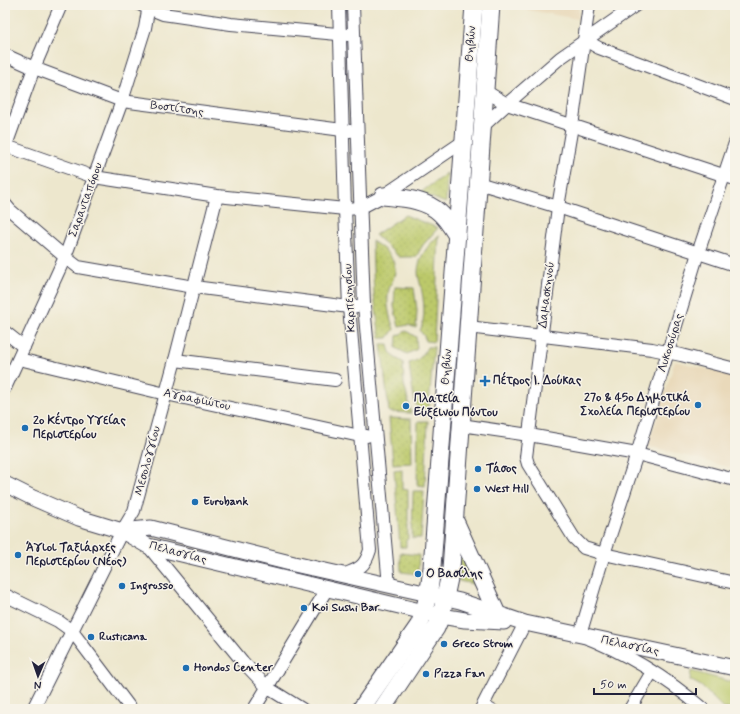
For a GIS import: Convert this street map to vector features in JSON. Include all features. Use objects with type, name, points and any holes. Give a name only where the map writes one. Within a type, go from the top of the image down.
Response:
[{"type":"main road","name":"Θηβών","points":[[361,709],[419,625],[429,594],[434,552],[474,5]]},
{"type":"main road","name":"Θηβών","points":[[382,709],[428,643],[436,628],[446,598],[451,569],[491,5]]},
{"type":"main road","points":[[384,196],[410,199],[432,207],[442,215],[457,236]]},
{"type":"main road","points":[[454,519],[497,614]]},
{"type":"street","points":[[61,5],[34,68],[6,147],[94,177],[217,196],[345,209],[360,208],[384,196],[464,141]]},
{"type":"street","name":"Καρπενησίου","points":[[339,5],[349,306],[370,550],[367,559],[362,566],[355,571],[343,575]]},
{"type":"street","name":"Καρπενησίου","points":[[353,5],[364,305],[389,586]]},
{"type":"street","name":"Δαμασκηνού","points":[[589,5],[572,126],[558,207],[526,457],[528,464],[578,543],[584,548],[604,554],[735,583]]},
{"type":"street","points":[[482,128],[560,58],[636,5]]},
{"type":"street","points":[[146,6],[163,14],[231,24],[354,36]]},
{"type":"street","name":"Σαρανταπόρου","points":[[5,388],[65,257],[122,101],[145,28],[146,6]]},
{"type":"street","points":[[585,40],[599,48],[735,99]]},
{"type":"street","name":"Βοστίτσης","points":[[5,55],[34,68],[122,101],[357,132]]},
{"type":"street","points":[[485,92],[507,104],[729,177]]},
{"type":"street","name":"Λυκοσούρας","points":[[580,635],[698,253],[729,177],[735,143]]},
{"type":"street","points":[[478,183],[558,207],[735,265]]},
{"type":"street","name":"Μεσολογγίου","points":[[33,709],[122,531],[134,511],[217,196]]},
{"type":"street","points":[[5,204],[10,210],[78,267],[194,287],[349,306],[364,305]]},
{"type":"street","points":[[468,327],[668,352],[735,369]]},
{"type":"street","points":[[5,332],[24,347]]},
{"type":"street","name":"Αγραφιώτου","points":[[19,359],[166,394],[360,436],[376,435]]},
{"type":"street","points":[[175,360],[335,380]]},
{"type":"street","points":[[461,425],[529,434],[637,454],[735,480]]},
{"type":"street","points":[[5,484],[79,518],[122,531]]},
{"type":"street","name":"Πελασγίας","points":[[122,531],[151,528],[389,586],[446,598],[525,623],[735,668]]},
{"type":"street","name":"Πελασγίας","points":[[122,531],[148,546],[441,616],[465,620],[525,623]]},
{"type":"street","points":[[148,546],[243,662],[268,688],[302,709]]},
{"type":"street","points":[[254,709],[327,589]]},
{"type":"street","points":[[5,595],[58,621],[72,631],[132,709]]},
{"type":"street","points":[[486,707],[525,623]]},
{"type":"street","points":[[580,635],[622,653],[683,692],[703,709]]},
{"type":"street","points":[[630,709],[652,672]]},
{"type":"shaded area","points":[[500,5],[579,5],[578,19]]},
{"type":"shaded area","name":"27ο & 45ο Δημοτικά Σχολεία Περιστερίου","points":[[675,361],[735,376],[735,469],[646,445],[652,434]]},
{"type":"green space","points":[[447,173],[446,203],[420,193]]},
{"type":"green space","points":[[405,215],[438,228],[423,245],[416,257],[399,257],[375,235]]},
{"type":"green space","points":[[439,235],[434,342],[426,341],[420,331],[424,309],[418,266],[428,247]]},
{"type":"green space","points":[[372,241],[391,257],[395,267],[395,272],[388,293],[389,313],[394,329],[388,338],[380,338],[374,296]]},
{"type":"green space","points":[[395,287],[414,288],[417,310],[416,328],[408,325],[399,327],[394,306]]},
{"type":"green space","points":[[406,331],[416,337],[417,349],[407,354],[396,348],[397,336]]},
{"type":"green space","points":[[381,344],[388,344],[392,355],[403,362],[404,384],[411,413],[389,412]]},
{"type":"green space","points":[[427,347],[434,347],[428,415],[424,415],[421,414],[416,405],[409,363],[420,358]]},
{"type":"green space","points":[[389,418],[411,419],[412,463],[393,464]]},
{"type":"green space","points":[[418,421],[428,421],[425,486],[417,485]]},
{"type":"green space","points":[[402,469],[402,489],[408,490],[408,539],[406,540],[406,547],[400,547],[394,470]]},
{"type":"green space","points":[[413,491],[424,491],[421,538],[412,538]]},
{"type":"green space","points":[[400,553],[419,555],[418,574],[401,572]]},
{"type":"green space","points":[[459,555],[462,555],[477,585],[459,581]]},
{"type":"green space","points":[[691,671],[735,683],[735,709],[724,709],[701,686],[690,680]]},
{"type":"place","name":"Πέτρος Ι. Δούκας","points":[[485,381]]},
{"type":"place","name":"27ο & 45ο Δημοτικά Σχολεία Περιστερίου","points":[[698,405]]},
{"type":"place","name":"Πλατεία Εύξεινου Πόντου","points":[[406,406]]},
{"type":"place","name":"2ο Κέντρο Υγείας Περιστερίου","points":[[25,428]]},
{"type":"place","name":"Τάσος","points":[[478,469]]},
{"type":"place","name":"West Hill","points":[[477,489]]},
{"type":"place","name":"Eurobank","points":[[195,502]]},
{"type":"place","name":"Άγιοι Ταξιάρχες Περιστερίου (Νέος)","points":[[18,555]]},
{"type":"place","name":"Ο Βασίλης","points":[[418,574]]},
{"type":"place","name":"Ingrosso","points":[[122,586]]},
{"type":"place","name":"Koi Sushi Bar","points":[[304,608]]},
{"type":"place","name":"Rusticana","points":[[91,637]]},
{"type":"place","name":"Greco Strom","points":[[444,644]]},
{"type":"place","name":"Hondos Center","points":[[186,668]]},
{"type":"place","name":"Pizza Fan","points":[[426,674]]}]
